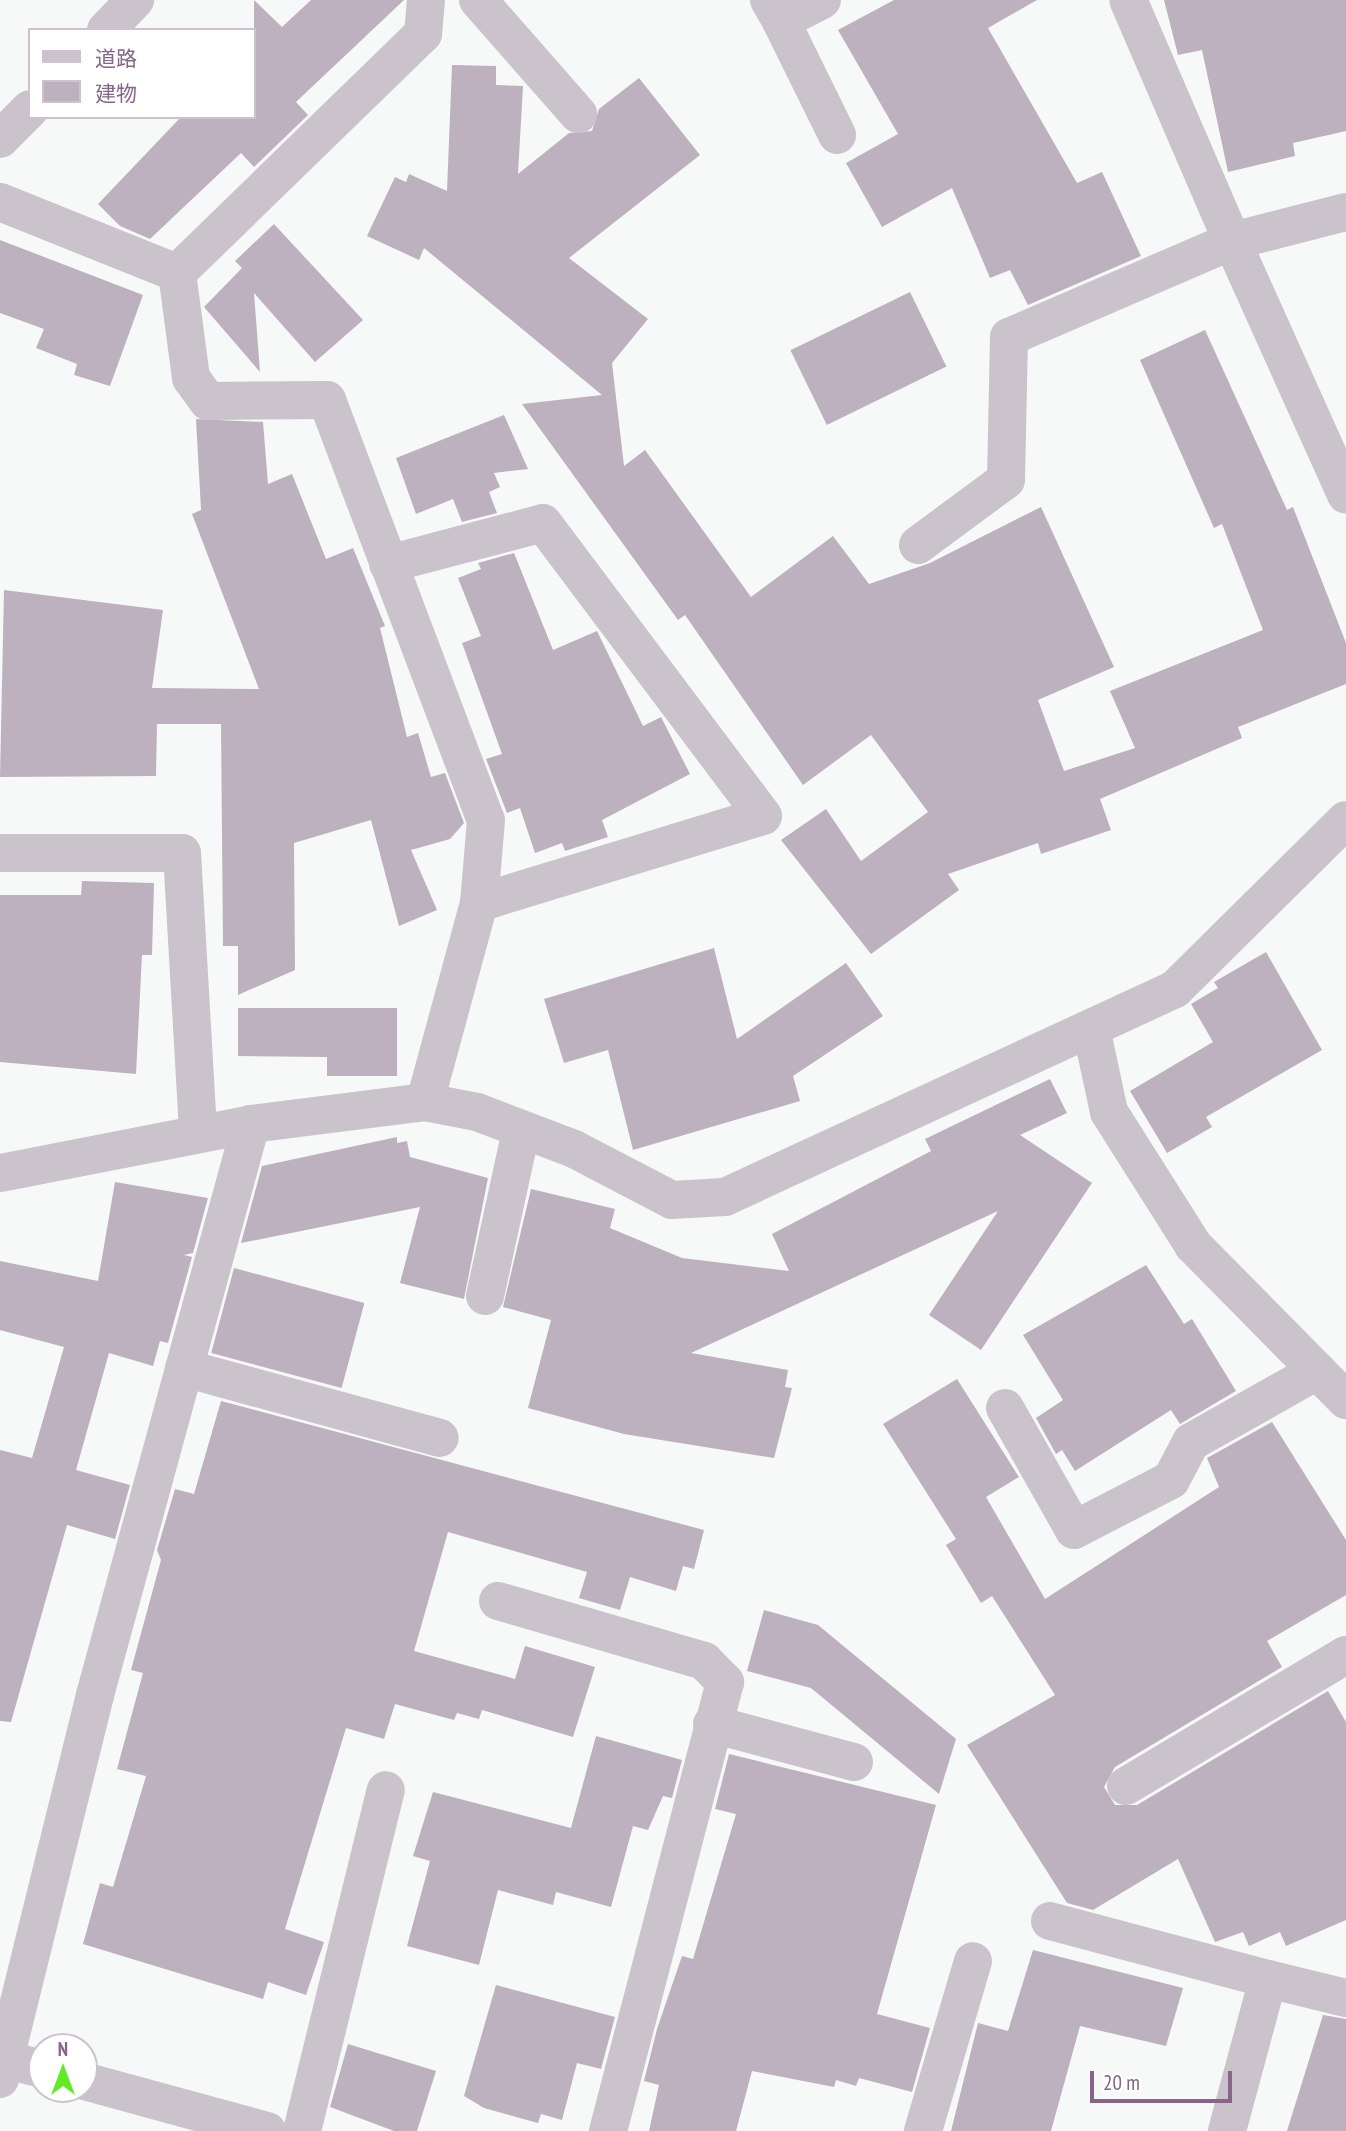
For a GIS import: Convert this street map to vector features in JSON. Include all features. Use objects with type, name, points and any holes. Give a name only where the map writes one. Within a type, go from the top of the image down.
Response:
[{"type":"street","points":[[108,28],[135,0]]},
{"type":"street","points":[[177,274],[423,34],[426,0]]},
{"type":"street","points":[[478,0],[578,114]]},
{"type":"street","points":[[822,0],[775,11],[837,135]]},
{"type":"street","points":[[1128,0],[1346,495]]},
{"type":"street","points":[[0,139],[28,111]]},
{"type":"street","points":[[0,202],[177,274]]},
{"type":"street","points":[[918,544],[1006,480],[1009,337],[1232,241],[1346,212]]},
{"type":"street","points":[[177,274],[191,378],[208,401],[327,400],[486,820],[479,903],[425,1102]]},
{"type":"street","points":[[388,564],[543,523],[763,816],[479,903]]},
{"type":"street","points":[[0,1172],[251,1124],[425,1102],[477,1112],[574,1149],[672,1200],[708,1201],[817,1159],[1175,989],[1346,820]]},
{"type":"street","points":[[0,853],[182,853],[198,1134]]},
{"type":"street","points":[[1091,1028],[1110,1112],[1154,1188],[1193,1245],[1346,1400]]},
{"type":"street","points":[[28,2068],[1,2065],[184,1368],[251,1124]]},
{"type":"street","points":[[485,1296],[521,1131]]},
{"type":"street","points":[[184,1368],[440,1437]]},
{"type":"street","points":[[1005,1408],[1074,1530],[1171,1480],[1191,1442],[1317,1371]]},
{"type":"street","points":[[498,1601],[704,1661],[725,1682],[608,2131]]},
{"type":"street","points":[[1126,1786],[1346,1655]]},
{"type":"street","points":[[712,1724],[854,1762]]},
{"type":"street","points":[[302,2131],[386,1790]]},
{"type":"street","points":[[1050,1921],[1346,1998]]},
{"type":"street","points":[[923,2131],[973,1961]]},
{"type":"street","points":[[1227,2131],[1268,1979]]},
{"type":"street","points":[[98,2085],[267,2131]]},
{"type":"building","points":[[254,0],[282,27],[311,0],[404,0],[296,102],[308,115],[254,167],[241,153],[150,239],[120,226],[98,204],[179,119],[256,119]]},
{"type":"building","points":[[894,0],[1037,0],[988,28],[1077,183],[1102,172],[1141,256],[1028,305],[1010,270],[990,278],[952,188],[882,227],[846,163],[898,134],[838,30]]},
{"type":"building","points":[[1164,0],[1346,0],[1346,131],[1293,143],[1295,156],[1228,172],[1202,50],[1178,55]]},
{"type":"building","points":[[452,65],[496,66],[496,85],[523,86],[518,174],[569,133],[592,131],[599,109],[639,78],[700,155],[569,258],[648,319],[612,363],[624,466],[645,450],[751,597],[833,536],[869,584],[930,563],[1041,507],[1114,667],[1038,700],[1064,771],[1135,748],[1110,691],[1263,630],[1222,524],[1214,528],[1140,360],[1205,330],[1287,510],[1293,507],[1346,643],[1346,684],[1238,727],[1242,738],[1100,799],[1111,830],[1041,854],[1038,843],[948,874],[959,890],[871,954],[781,840],[826,809],[861,861],[928,812],[871,735],[803,785],[685,615],[678,620],[522,404],[602,395],[424,248],[419,260],[367,236],[395,177],[406,182],[409,174],[447,191]]},
{"type":"building","points":[[274,224],[363,320],[315,362],[254,293],[260,372],[204,307],[242,268],[235,261]]},
{"type":"building","points":[[0,240],[143,295],[110,386],[74,375],[77,364],[36,348],[44,329],[0,313]]},
{"type":"building","points":[[910,292],[946,367],[827,425],[790,350]]},
{"type":"building","points":[[504,415],[528,469],[494,473],[500,487],[489,492],[497,513],[462,522],[453,499],[416,514],[396,458]]},
{"type":"building","points":[[196,419],[263,422],[268,484],[292,474],[326,559],[353,548],[385,626],[380,628],[407,737],[418,733],[431,777],[445,773],[464,823],[450,839],[411,850],[437,910],[399,926],[371,820],[294,843],[295,970],[238,995],[238,946],[223,946],[221,724],[157,724],[156,776],[0,777],[4,590],[163,610],[152,688],[259,689],[192,514],[201,510]]},
{"type":"building","points":[[514,553],[553,650],[597,631],[643,726],[661,717],[690,774],[602,820],[608,837],[565,851],[562,843],[535,853],[520,808],[507,813],[486,759],[502,754],[462,643],[481,636],[458,578],[481,569],[478,563]]},
{"type":"building","points":[[82,881],[154,883],[152,955],[142,955],[136,1074],[0,1062],[0,895],[81,895]]},
{"type":"building","points":[[714,948],[737,1039],[846,963],[883,1016],[793,1076],[800,1101],[633,1150],[608,1050],[564,1063],[544,999]]},
{"type":"building","points":[[1266,952],[1322,1050],[1206,1117],[1212,1127],[1167,1153],[1130,1091],[1213,1042],[1191,1004],[1218,988],[1214,982]]},
{"type":"building","points":[[238,1008],[397,1008],[397,1076],[327,1076],[327,1057],[238,1056]]},
{"type":"building","points":[[1050,1079],[1067,1113],[1020,1135],[1092,1183],[981,1350],[929,1315],[998,1211],[691,1353],[788,1370],[785,1387],[792,1388],[774,1458],[624,1434],[528,1408],[551,1320],[503,1307],[531,1189],[615,1209],[610,1228],[682,1258],[789,1271],[772,1234],[931,1151],[925,1139]]},
{"type":"building","points":[[397,1137],[397,1143],[407,1141],[410,1157],[488,1178],[464,1299],[400,1283],[420,1207],[241,1243],[262,1166]]},
{"type":"building","points":[[115,1182],[208,1198],[193,1253],[184,1255],[192,1257],[168,1343],[160,1341],[153,1366],[109,1353],[76,1470],[130,1485],[115,1539],[67,1525],[11,1722],[0,1721],[0,1450],[32,1458],[64,1347],[0,1330],[0,1261],[98,1281]]},
{"type":"building","points":[[1146,1265],[1184,1324],[1192,1319],[1236,1391],[1180,1424],[1171,1410],[1075,1471],[1062,1450],[1056,1454],[1036,1418],[1063,1400],[1023,1335]]},
{"type":"building","points":[[234,1268],[364,1303],[342,1388],[211,1353]]},
{"type":"building","points":[[957,1379],[1019,1477],[986,1497],[1045,1599],[1219,1487],[1207,1458],[1272,1422],[1346,1540],[1346,1595],[1267,1641],[1282,1667],[1115,1767],[1104,1787],[1115,1805],[1137,1805],[1328,1691],[1346,1722],[1346,1920],[1286,1946],[1280,1932],[1249,1946],[1243,1932],[1215,1942],[1178,1859],[1093,1910],[1067,1903],[967,1745],[1055,1695],[992,1596],[981,1603],[946,1545],[956,1539],[883,1424]]},
{"type":"building","points":[[221,1401],[704,1530],[694,1569],[683,1566],[676,1591],[630,1577],[620,1610],[579,1598],[587,1572],[448,1532],[414,1651],[515,1679],[525,1646],[595,1667],[573,1737],[482,1710],[479,1719],[457,1713],[454,1720],[395,1704],[384,1739],[346,1728],[285,1929],[324,1942],[306,1995],[268,1982],[263,1999],[83,1944],[100,1883],[113,1887],[146,1776],[117,1769],[143,1673],[131,1670],[161,1560],[157,1550],[175,1489],[194,1494]]},
{"type":"building","points":[[764,1610],[818,1625],[956,1739],[939,1794],[811,1688],[747,1671]]},
{"type":"building","points":[[596,1736],[682,1760],[672,1798],[663,1796],[648,1830],[633,1826],[611,1907],[556,1892],[553,1905],[498,1890],[479,1965],[407,1946],[430,1861],[413,1856],[433,1792],[571,1828]]},
{"type":"building","points":[[729,1754],[936,1805],[877,2014],[930,2028],[912,2092],[859,2078],[856,2086],[836,2080],[834,2087],[752,2071],[736,2131],[649,2131],[659,2085],[644,2081],[657,2029],[682,1956],[693,1959],[736,1814],[715,1809]]},
{"type":"building","points":[[1033,1950],[1183,1988],[1166,2046],[1080,2026],[1051,2131],[951,2131],[978,2023],[1008,2031]]},
{"type":"building","points":[[496,1985],[615,2017],[601,2069],[577,2063],[562,2120],[541,2114],[538,2123],[484,2108],[464,2096]]},
{"type":"building","points":[[1323,2015],[1346,2019],[1346,2131],[1287,2131]]},
{"type":"building","points":[[348,2044],[436,2071],[417,2131],[394,2131],[330,2107]]}]
